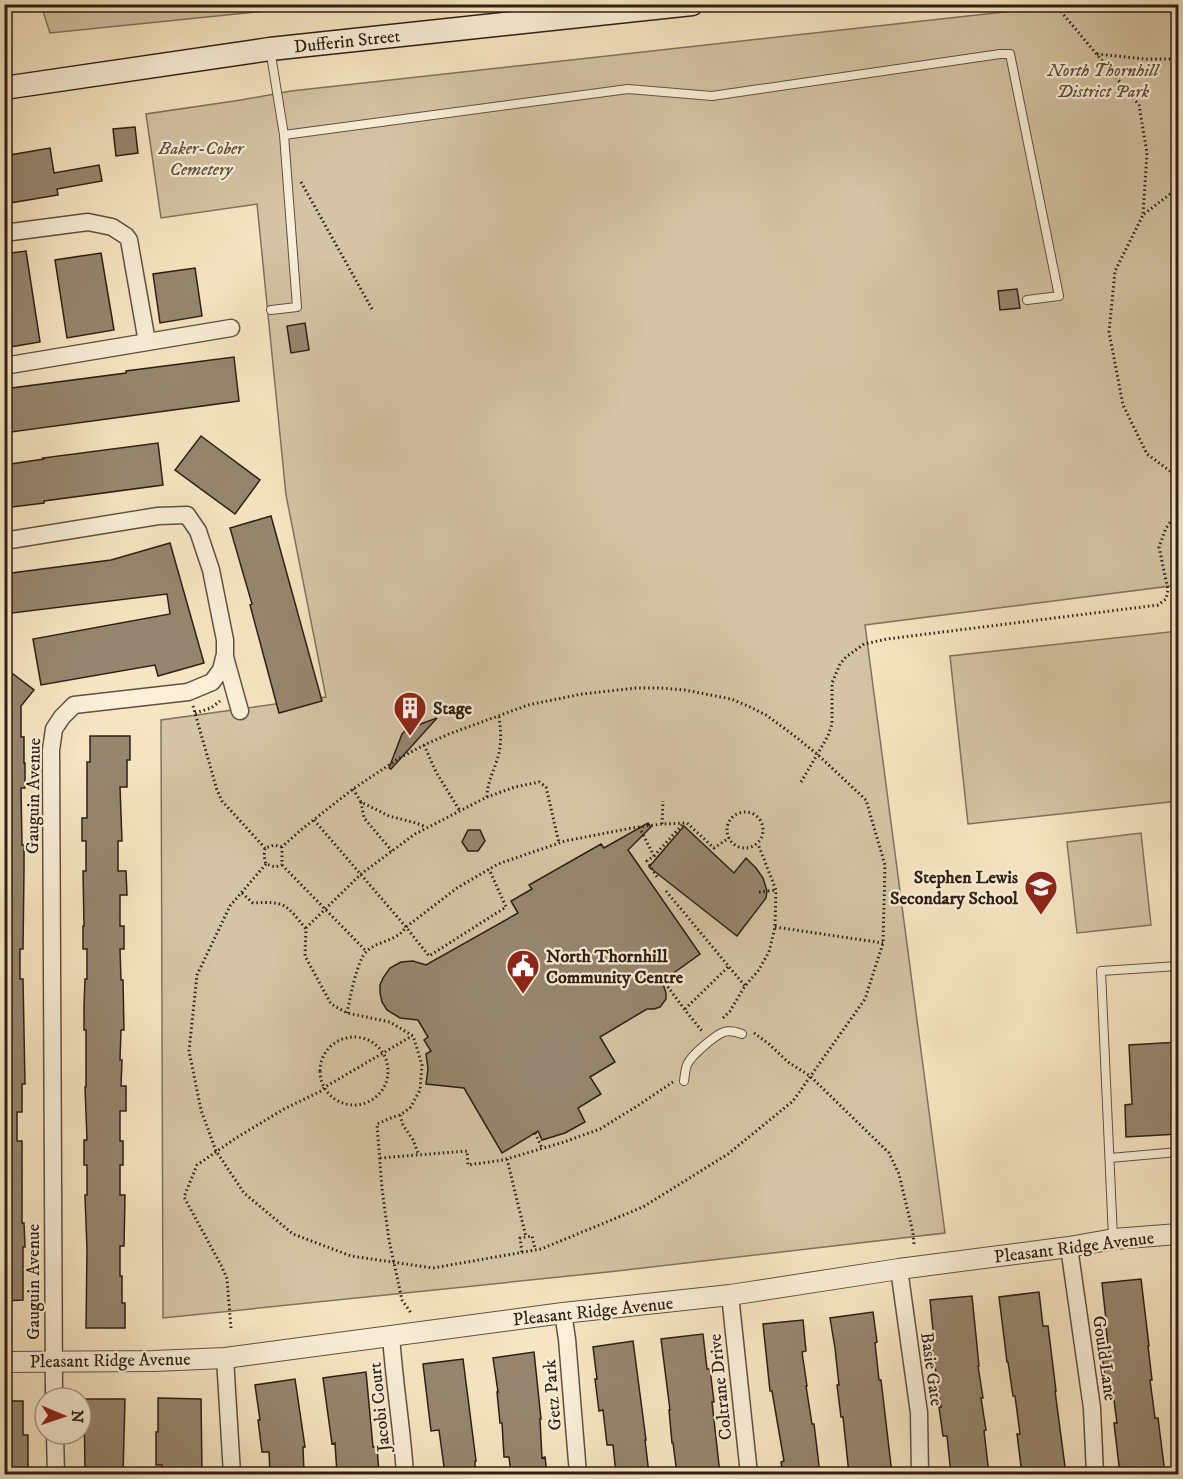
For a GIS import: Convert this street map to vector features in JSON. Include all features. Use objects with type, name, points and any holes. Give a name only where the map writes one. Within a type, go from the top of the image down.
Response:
[{"type":"main road","name":"Dufferin Street","points":[[4,88],[270,49],[692,4]]},
{"type":"street","points":[[4,233],[81,222],[103,224],[122,232],[129,240],[147,342]]},
{"type":"street","points":[[4,366],[231,328]]},
{"type":"street","points":[[4,541],[158,516],[187,515],[198,531],[211,570],[225,639],[225,654],[240,711]]},
{"type":"street","name":"Gauguin Avenue","points":[[54,1386],[51,750],[54,729],[74,705],[189,692],[212,682],[221,670],[225,654]]},
{"type":"street","name":"Pleasant Ridge Avenue","points":[[4,1362],[225,1358],[563,1313],[730,1295],[1114,1239],[1179,1234]]},
{"type":"street","name":"Gould Lane","points":[[1069,1247],[1092,1408],[1095,1474]]},
{"type":"street","name":"Basie Gate","points":[[899,1269],[919,1413],[920,1474]]},
{"type":"street","name":"Coltrane Drive","points":[[730,1295],[749,1474]]},
{"type":"street","name":"Getz Park","points":[[563,1313],[578,1474]]},
{"type":"street","name":"Jacobi Court","points":[[391,1335],[405,1474]]},
{"type":"street","points":[[225,1358],[232,1474]]},
{"type":"street","points":[[55,1446],[56,1474]]},
{"type":"lane","points":[[270,49],[284,135],[297,307],[271,310]]},
{"type":"lane","points":[[284,135],[628,89],[712,96],[1010,54],[1059,296],[1027,300]]},
{"type":"lane","points":[[1114,1239],[1101,971],[1179,966]]},
{"type":"lane","points":[[680,1081],[692,1057],[719,1035],[726,1031],[744,1031]]},
{"type":"lane","points":[[1110,1158],[1179,1152]]},
{"type":"path","points":[[1058,8],[1139,105],[1147,153],[1143,214],[1115,271],[1109,332],[1123,405],[1147,454],[1179,477]]},
{"type":"path","points":[[1096,54],[1146,59],[1179,59]]},
{"type":"path","points":[[285,154],[372,309]]},
{"type":"path","points":[[1143,214],[1179,189]]},
{"type":"path","points":[[801,782],[828,736],[832,724],[832,683],[840,664],[864,644],[887,639],[1158,605],[1166,599],[1168,590],[1159,548],[1166,528],[1172,520],[1179,516]]},
{"type":"path","points":[[266,864],[230,906],[196,975],[189,1051],[201,1110],[216,1151],[244,1194],[293,1234],[351,1256],[433,1268],[541,1249],[643,1207],[728,1154],[793,1101],[866,999],[883,943],[885,865],[866,800],[816,754],[766,715],[731,699],[685,690],[636,688],[582,694],[528,705],[424,745],[353,789],[282,847],[282,865],[366,951]]},
{"type":"path","points":[[189,692],[217,790],[222,801],[265,848],[266,864]]},
{"type":"path","points":[[195,713],[211,708],[221,699]]},
{"type":"path","points":[[487,796],[488,784],[501,744],[499,717]]},
{"type":"path","points":[[424,745],[436,772],[460,811]]},
{"type":"path","points":[[306,928],[361,874],[392,851],[426,828],[487,796],[539,782],[546,787],[559,843]]},
{"type":"path","points":[[353,789],[361,802],[364,818],[392,851]]},
{"type":"path","points":[[662,824],[663,801]]},
{"type":"path","points":[[361,802],[389,816],[417,823],[426,828]]},
{"type":"path","points":[[739,812],[750,812],[758,817],[764,826],[763,836],[758,844],[750,848],[741,849],[729,838],[727,828],[731,818],[739,812]]},
{"type":"path","points":[[314,820],[429,956],[506,907],[489,869]]},
{"type":"path","points":[[657,878],[647,861],[684,823]]},
{"type":"path","points":[[347,1013],[360,963],[366,951],[401,933],[457,888],[498,864],[559,843],[662,824],[687,823],[714,848],[729,838]]},
{"type":"path","points":[[639,827],[654,856]]},
{"type":"path","points":[[723,1018],[758,971],[769,952],[775,927],[776,890],[758,844]]},
{"type":"path","points":[[265,848],[274,845],[282,847]]},
{"type":"path","points":[[266,864],[275,867],[282,865]]},
{"type":"path","points":[[759,892],[776,890]]},
{"type":"path","points":[[666,891],[745,986]]},
{"type":"path","points":[[242,893],[253,903],[271,902],[288,907],[306,928],[305,956],[331,1004],[347,1013],[390,1022],[413,1036],[422,1065],[420,1090],[410,1108],[400,1115],[377,1124],[382,1189],[394,1262],[402,1300],[411,1313]]},
{"type":"path","points":[[775,927],[883,943]]},
{"type":"path","points":[[685,1010],[729,966]]},
{"type":"path","points":[[665,982],[706,1035]]},
{"type":"path","points":[[730,1011],[736,1017]]},
{"type":"path","points":[[744,1031],[768,1044],[788,1062],[810,1076],[889,1154],[900,1174],[914,1245]]},
{"type":"path","points":[[231,1328],[227,1279],[184,1197],[197,1165],[274,1115],[321,1091],[413,1036]]},
{"type":"path","points":[[347,1038],[364,1038],[375,1044],[383,1053],[388,1066],[387,1078],[382,1090],[373,1099],[362,1104],[349,1104],[333,1097],[325,1087],[321,1076],[321,1063],[326,1052],[335,1043],[347,1038]]},
{"type":"path","points":[[380,1158],[467,1151],[468,1165],[507,1159],[600,1129],[680,1081]]},
{"type":"path","points":[[400,1115],[417,1153],[425,1154]]},
{"type":"path","points":[[535,1133],[542,1148]]},
{"type":"path","points":[[507,1159],[526,1237]]},
{"type":"path","points":[[522,1252],[520,1238],[532,1236],[535,1249]]},
{"type":"green space","points":[[41,4],[325,5],[50,33]]},
{"type":"green space","points":[[1101,5],[1178,5],[1178,585],[865,625],[945,1233],[608,1272],[163,1318],[161,720],[326,697],[286,495],[257,204],[161,218],[146,114],[291,91],[1013,11]]},
{"type":"green space","points":[[1178,631],[1178,801],[968,824],[950,656]]},
{"type":"green space","points":[[1141,833],[1151,925],[1077,933],[1067,842]]},
{"type":"building","points":[[135,127],[138,153],[116,156],[113,129]]},
{"type":"building","points":[[50,148],[54,173],[99,165],[102,181],[57,189],[58,195],[4,204],[4,156]]},
{"type":"building","points":[[26,251],[40,342],[4,348],[4,254]]},
{"type":"building","points":[[101,253],[114,330],[67,338],[55,260]]},
{"type":"building","points":[[195,268],[202,316],[160,323],[153,274]]},
{"type":"building","points":[[1017,289],[1020,308],[1000,310],[998,291]]},
{"type":"building","points":[[305,323],[309,350],[291,353],[287,326]]},
{"type":"building","points":[[234,357],[239,401],[4,433],[4,389]]},
{"type":"building","points":[[201,436],[260,480],[235,514],[175,470]]},
{"type":"building","points":[[158,443],[163,485],[4,508],[4,465]]},
{"type":"building","points":[[271,516],[322,701],[279,713],[250,605],[252,604],[230,528]]},
{"type":"building","points":[[170,543],[204,663],[158,676],[155,665],[41,685],[33,639],[170,614],[167,594],[4,614],[4,574],[111,560]]},
{"type":"building","points":[[4,667],[34,690],[21,706],[25,788],[21,788],[24,871],[23,949],[20,949],[20,979],[23,979],[25,1084],[22,1084],[22,1112],[17,1112],[17,1141],[22,1141],[22,1223],[24,1223],[25,1247],[23,1247],[23,1300],[4,1301]]},
{"type":"building","name":"Stage","points":[[437,718],[391,769],[389,768],[402,734],[407,729]]},
{"type":"building","points":[[90,736],[130,736],[127,787],[120,787],[122,841],[118,841],[118,871],[126,871],[127,895],[120,895],[120,926],[124,926],[124,949],[120,949],[124,1030],[121,1030],[120,1060],[122,1060],[121,1086],[126,1086],[126,1111],[120,1111],[123,1165],[120,1165],[120,1195],[125,1195],[124,1246],[120,1246],[120,1276],[122,1276],[122,1303],[125,1303],[125,1328],[86,1328],[85,1195],[87,1195],[87,1165],[84,1165],[84,1140],[87,1140],[84,1006],[87,949],[83,949],[83,871],[86,871],[86,841],[82,841],[82,818],[87,818],[87,762],[90,762]]},
{"type":"building","name":"North Thornhill Community Centre","points":[[648,823],[651,827],[628,850],[700,954],[668,977],[669,979],[663,984],[666,999],[660,1007],[647,1009],[600,1037],[615,1062],[590,1077],[601,1094],[578,1108],[585,1122],[565,1133],[542,1140],[538,1131],[502,1153],[464,1088],[426,1084],[428,1069],[426,1054],[431,1051],[424,1040],[428,1037],[418,1020],[400,1018],[387,1010],[380,993],[383,978],[390,968],[401,962],[413,961],[426,965],[518,913],[511,901],[532,889],[529,885],[601,844],[604,848]]},
{"type":"building","points":[[684,826],[734,873],[746,858],[763,878],[767,891],[766,898],[737,936],[649,867]]},
{"type":"building","points":[[468,830],[480,830],[485,841],[478,851],[468,851],[462,842]]},
{"type":"building","points":[[1179,1042],[1179,1134],[1126,1137],[1125,1105],[1132,1104],[1129,1045]]},
{"type":"building","points":[[1141,1279],[1149,1346],[1152,1380],[1150,1380],[1155,1418],[1158,1418],[1165,1474],[1120,1474],[1112,1385],[1106,1386],[1102,1355],[1109,1354],[1102,1283]]},
{"type":"building","points":[[1039,1292],[1043,1326],[1048,1326],[1066,1474],[1022,1474],[1017,1434],[1020,1434],[1015,1396],[1013,1396],[1007,1362],[999,1297]]},
{"type":"building","points":[[972,1296],[989,1474],[951,1474],[947,1436],[943,1436],[939,1407],[941,1407],[931,1340],[934,1340],[930,1300]]},
{"type":"building","points":[[873,1312],[879,1380],[881,1380],[892,1474],[849,1474],[830,1318]]},
{"type":"building","points":[[803,1320],[806,1351],[802,1352],[820,1474],[783,1474],[781,1462],[784,1461],[772,1391],[770,1391],[763,1324]]},
{"type":"building","points":[[703,1334],[707,1369],[710,1369],[720,1474],[677,1474],[661,1339]]},
{"type":"building","points":[[633,1341],[649,1474],[616,1474],[613,1445],[607,1445],[603,1410],[599,1411],[593,1347]]},
{"type":"building","points":[[534,1352],[541,1419],[542,1458],[545,1457],[547,1474],[511,1474],[509,1457],[504,1457],[493,1358]]},
{"type":"building","points":[[463,1359],[476,1461],[475,1474],[445,1474],[439,1430],[431,1431],[423,1364]]},
{"type":"building","points":[[366,1372],[373,1447],[377,1446],[379,1474],[337,1474],[335,1443],[332,1444],[323,1378]]},
{"type":"building","points":[[295,1379],[305,1447],[303,1447],[304,1474],[270,1474],[269,1452],[262,1452],[255,1385]]},
{"type":"building","points":[[158,1398],[201,1399],[202,1474],[162,1474],[162,1465],[156,1465]]},
{"type":"building","points":[[93,1399],[125,1399],[123,1474],[85,1474],[85,1446],[93,1446]]},
{"type":"building","points":[[4,1401],[23,1401],[23,1435],[28,1435],[28,1467],[22,1468],[22,1474],[4,1474]]},
{"type":"place","name":"Stage","points":[[410,737]]},
{"type":"place","name":"Stephen Lewis Secondary School","points":[[1041,916]]},
{"type":"place","name":"North Thornhill Community Centre","points":[[523,995]]},
{"type":"park label","name":"North Thornhill District Park","points":[[1103,80]]},
{"type":"park label","name":"Baker-Cober Cemetery","points":[[201,158]]}]
